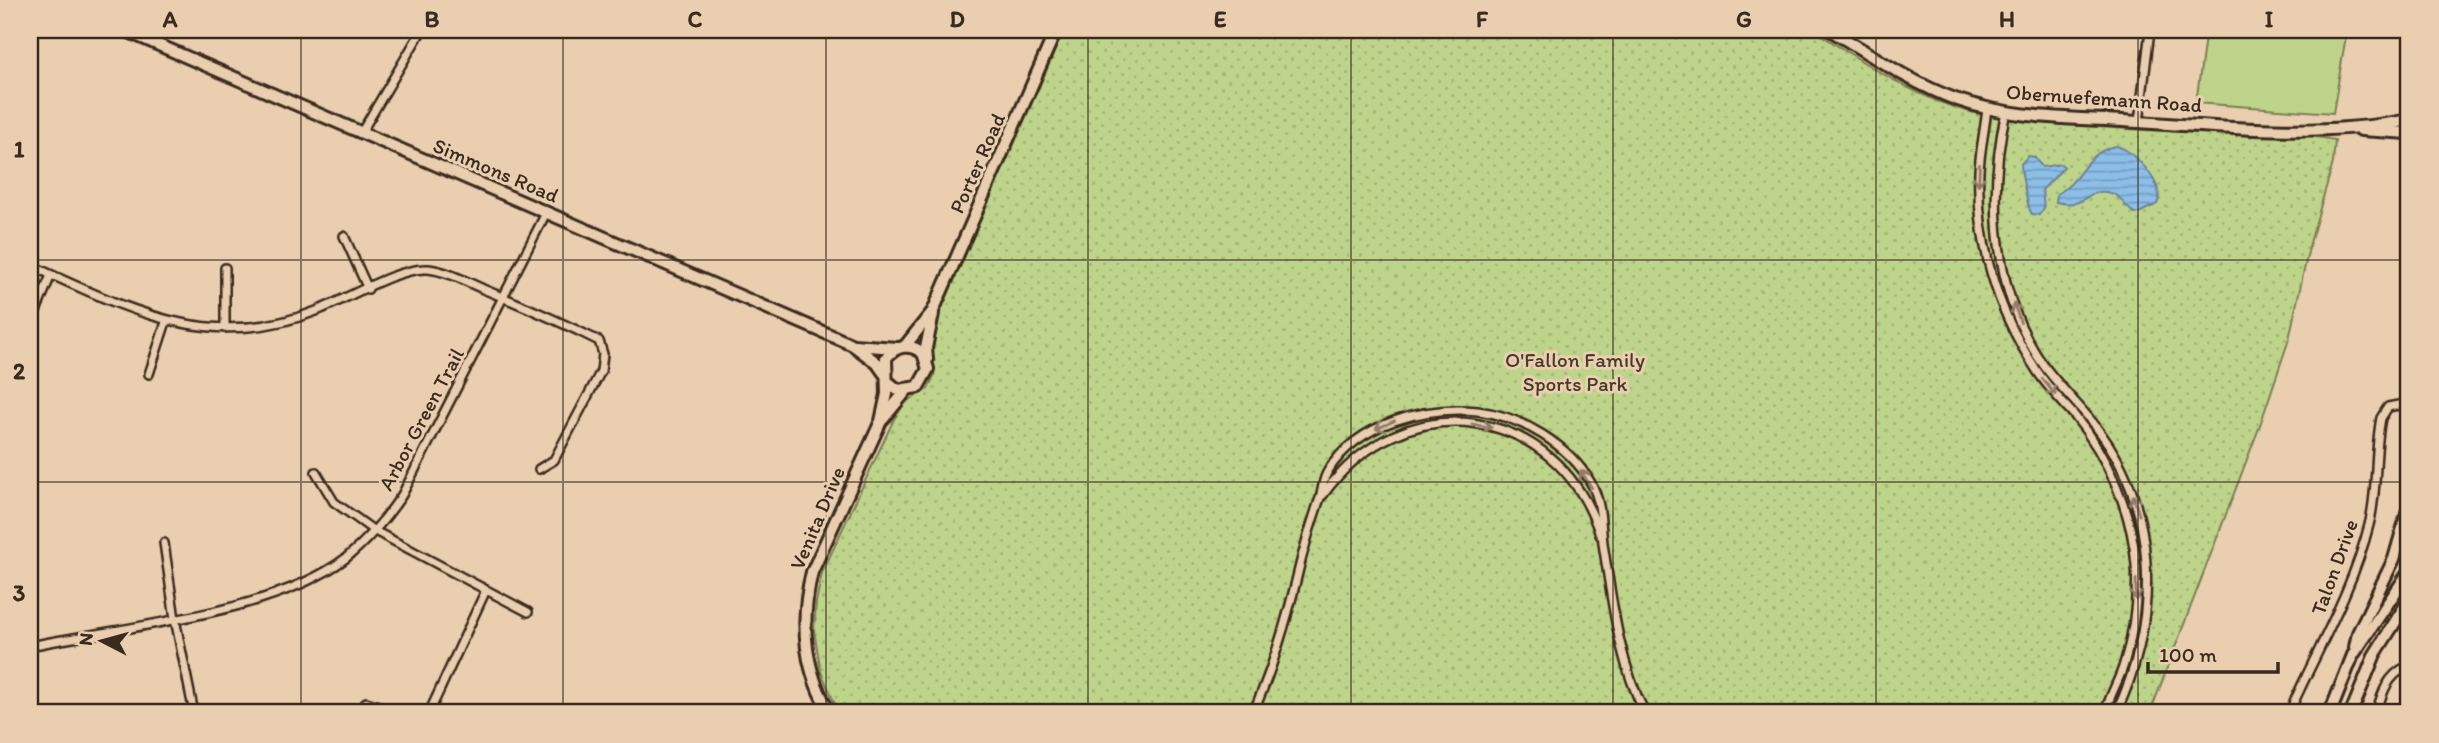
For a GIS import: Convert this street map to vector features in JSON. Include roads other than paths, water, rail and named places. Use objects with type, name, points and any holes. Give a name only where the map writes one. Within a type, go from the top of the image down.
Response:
[{"type":"street","name":"Simmons Road","points":[[124,30],[853,345],[877,363],[886,377]]},
{"type":"street","points":[[362,133],[422,30]]},
{"type":"street","name":"Porter Road","points":[[927,361],[926,348],[933,311],[1056,30]]},
{"type":"street","points":[[2138,122],[2150,30]]},
{"type":"street","name":"Obernuefemann Road","points":[[1835,31],[1903,76],[1958,100],[1987,108],[2138,122],[2291,129],[2352,127]]},
{"type":"street","points":[[1987,108],[1979,167],[1979,200],[1983,239],[1994,282],[2010,323],[2032,364],[2046,386],[2076,417],[2105,462],[2125,508],[2132,538],[2136,565],[2134,619],[2124,666],[2105,713]]},
{"type":"street","points":[[2006,111],[1999,150],[1996,206],[2002,256],[2016,313],[2038,357],[2093,422],[2116,457],[2127,480],[2142,526],[2147,610],[2136,663],[2116,713]]},
{"type":"street","points":[[2352,127],[2409,120]]},
{"type":"street","points":[[2352,127],[2363,131],[2409,133]]},
{"type":"street","name":"Arbor Green Trail","points":[[30,646],[256,601],[294,588],[347,558],[402,495],[505,298],[546,213]]},
{"type":"street","points":[[344,236],[368,289]]},
{"type":"street","points":[[30,265],[166,322],[225,328],[261,326],[299,317],[426,269],[454,276],[599,341],[603,354],[601,371],[554,460],[539,469]]},
{"type":"street","points":[[225,268],[225,328]]},
{"type":"street","points":[[30,326],[51,275]]},
{"type":"street","name":"Porter Road","points":[[901,347],[933,311]]},
{"type":"street","points":[[149,374],[166,322]]},
{"type":"street","name":"Simmons Road","points":[[853,345],[901,347]]},
{"type":"street","points":[[901,347],[917,349],[927,361],[923,382],[906,391],[898,390],[886,377],[886,358],[901,347]]},
{"type":"street","name":"Venita Drive","points":[[881,421],[886,377]]},
{"type":"street","name":"Venita Drive","points":[[830,713],[820,697],[806,647],[807,595],[813,572],[881,421],[906,391]]},
{"type":"street","name":"Talon Drive","points":[[2289,713],[2338,614],[2370,522],[2381,418],[2388,407],[2409,403]]},
{"type":"street","points":[[1253,713],[1280,638],[1328,470],[1353,445],[1384,425],[1423,413],[1446,410],[1488,412],[1536,431],[1573,461],[1590,482],[1601,510],[1603,544],[1621,651],[1645,713]]},
{"type":"street","points":[[1320,499],[1349,463],[1386,436],[1403,429],[1439,422],[1483,425],[1520,438],[1556,463],[1584,496],[1603,544]]},
{"type":"street","points":[[316,471],[334,502],[373,530],[528,612]]},
{"type":"street","points":[[2330,713],[2353,655],[2358,634],[2394,559],[2409,507]]},
{"type":"street","points":[[164,543],[175,619],[194,713]]},
{"type":"street","points":[[2353,655],[2409,572]]},
{"type":"street","points":[[429,713],[485,590]]},
{"type":"street","points":[[2351,713],[2375,654],[2409,600]]},
{"type":"street","points":[[2376,713],[2384,690],[2395,672],[2406,667]]},
{"type":"street","points":[[366,702],[400,713]]},
{"type":"water","points":[[2116,146],[2131,154],[2147,170],[2157,188],[2157,204],[2137,214],[2117,196],[2107,192],[2094,193],[2075,203],[2056,202],[2057,194],[2073,182],[2097,154]]},
{"type":"water","points":[[2028,156],[2034,157],[2042,167],[2061,164],[2064,167],[2042,190],[2044,208],[2039,215],[2030,211],[2023,182],[2021,164]]},
{"type":"park label","name":"O'Fallon Family Sports Park","points":[[1575,371]]}]
